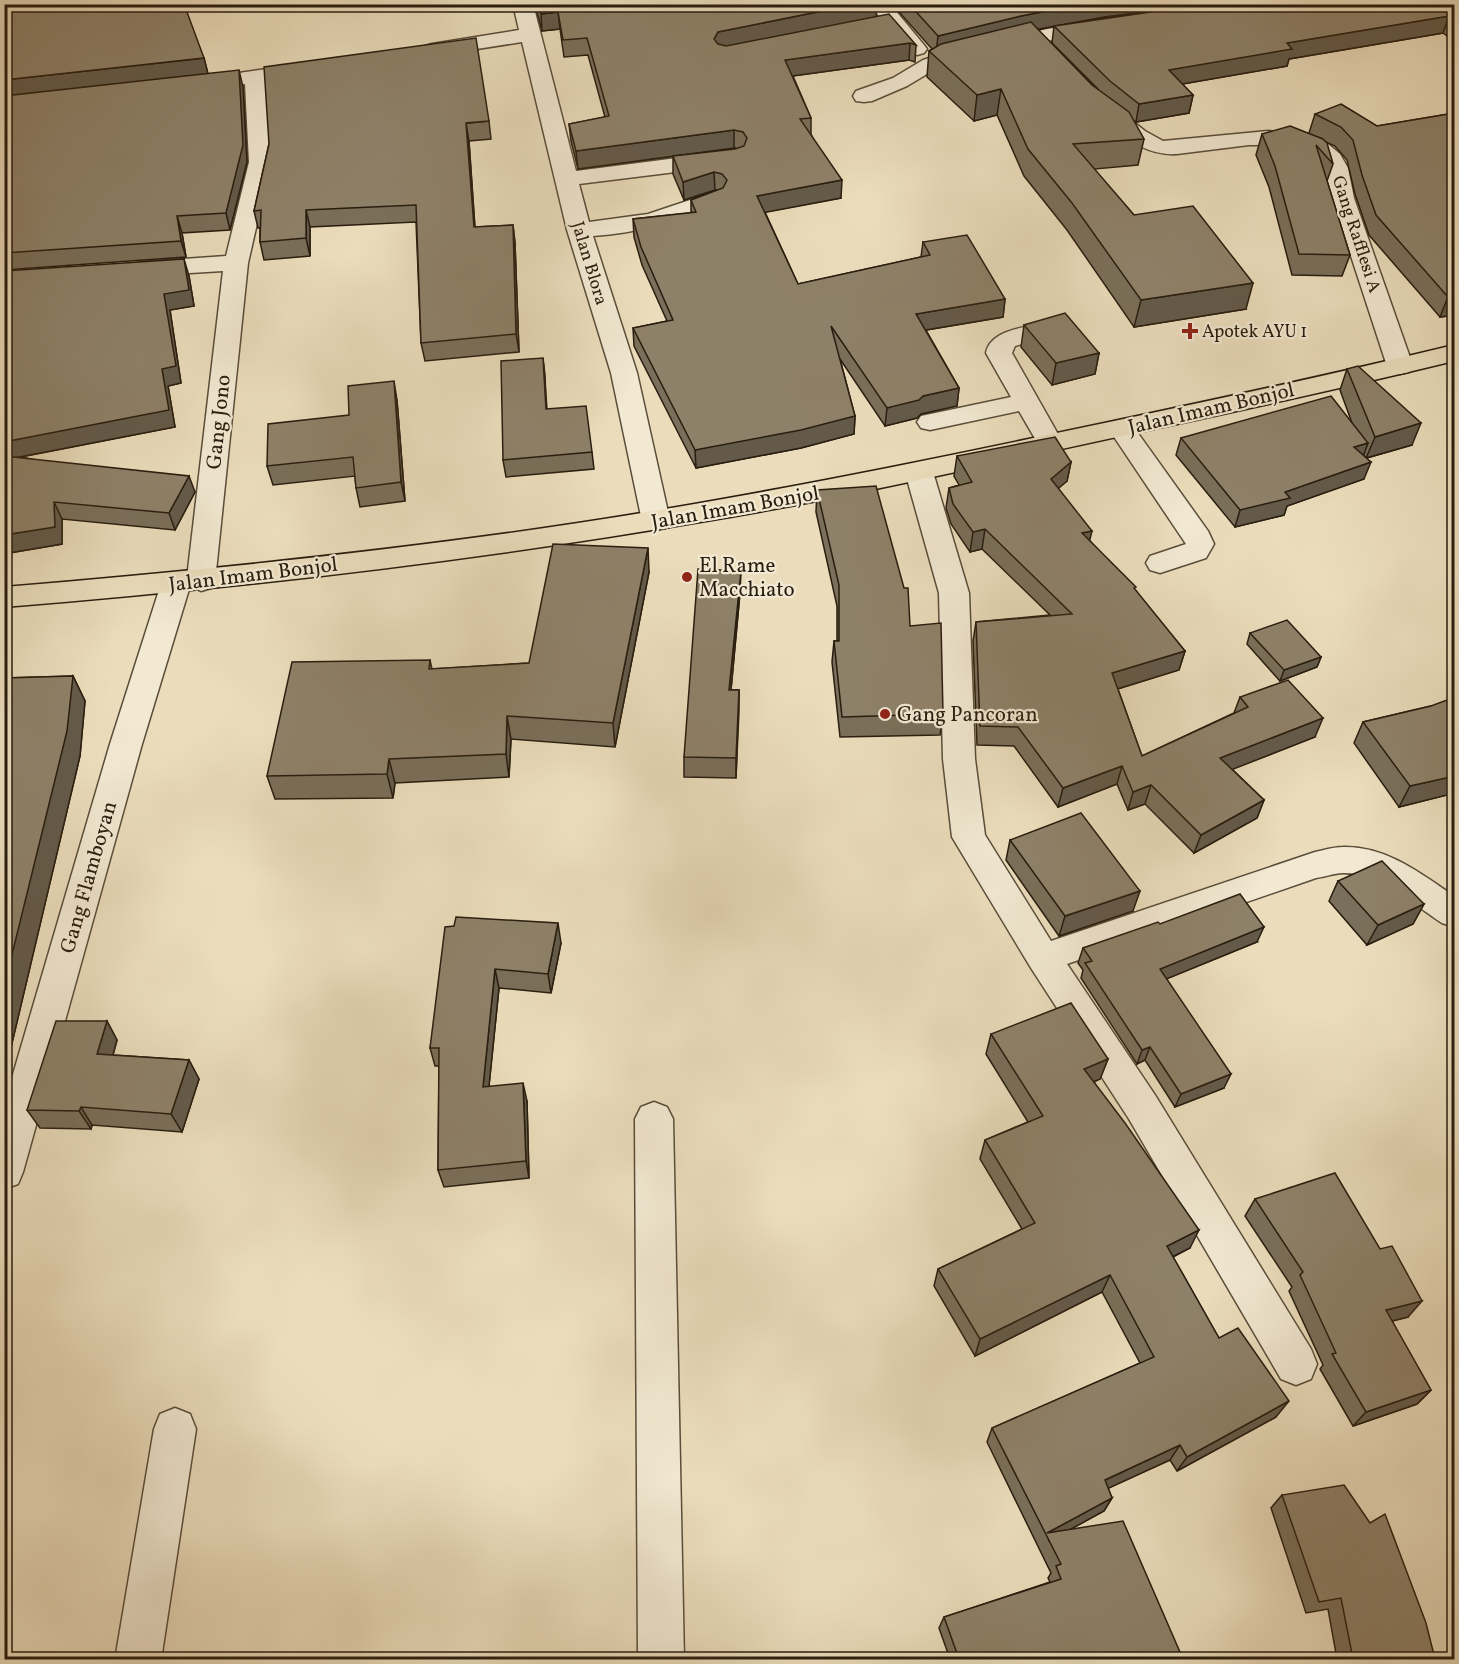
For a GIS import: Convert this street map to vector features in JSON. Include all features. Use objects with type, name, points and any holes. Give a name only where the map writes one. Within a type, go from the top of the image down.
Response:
[{"type":"highway","name":"Jalan Imam Bonjol","points":[[4,597],[188,582],[472,548],[656,521],[824,492],[1455,353]]},
{"type":"street","name":"Jalan Blora","points":[[523,4],[579,230],[624,373],[656,521]]},
{"type":"street","points":[[879,4],[930,64]]},
{"type":"street","points":[[874,26],[895,22]]},
{"type":"street","points":[[864,96],[900,82],[930,64],[1033,38],[1115,26]]},
{"type":"street","points":[[415,52],[529,34]]},
{"type":"street","points":[[1033,38],[1049,55]]},
{"type":"street","points":[[175,86],[324,67]]},
{"type":"street","name":"Gang Jono","points":[[188,582],[236,263],[260,162],[255,77]]},
{"type":"street","name":"Gang Rafflesi A","points":[[1089,97],[1146,141],[1157,146],[1172,149],[1284,137],[1298,140],[1326,153],[1334,161],[1342,195],[1400,366]]},
{"type":"street","points":[[566,179],[734,158]]},
{"type":"street","points":[[579,230],[626,227],[660,219],[714,199]]},
{"type":"street","points":[[118,271],[236,263]]},
{"type":"street","points":[[1045,330],[1006,341],[1000,346],[999,353],[1050,443]]},
{"type":"street","points":[[930,422],[1025,402]]},
{"type":"street","points":[[1121,428],[1200,544],[1196,551],[1160,564]]},
{"type":"street","points":[[919,472],[954,593],[959,759],[969,837],[1043,958],[1142,1107],[1296,1364]]},
{"type":"street","name":"Gang Flamboyan","points":[[4,1172],[126,744],[188,582]]},
{"type":"street","points":[[1043,958],[1316,865],[1343,860],[1376,864],[1407,879],[1455,913]]},
{"type":"street","points":[[654,1119],[661,1659]]},
{"type":"street","points":[[138,1659],[175,1429]]},
{"type":"building","points":[[8,4],[184,4],[204,58],[4,80],[4,18],[11,18]]},
{"type":"building","points":[[538,4],[857,4],[718,32],[714,39],[718,44],[726,46],[889,14],[916,45],[910,43],[785,60],[811,118],[800,119],[842,180],[757,196],[798,284],[930,255],[923,242],[967,235],[1005,299],[916,314],[959,388],[923,396],[919,400],[887,408],[831,326],[855,416],[801,430],[695,450],[633,328],[673,320],[641,247],[633,219],[696,212],[691,200],[723,188],[727,180],[722,174],[714,172],[683,182],[673,156],[735,149],[744,146],[747,138],[743,132],[734,130],[576,151],[569,124],[609,116],[587,38],[563,40],[558,12],[541,14]]},
{"type":"building","points":[[909,4],[1083,4],[938,36]]},
{"type":"building","points":[[1206,4],[1455,4],[1455,20],[1449,16],[1287,43],[1292,49],[1169,70],[1193,95],[1139,104],[1110,81],[1054,26]]},
{"type":"building","points":[[1031,22],[1092,85],[1129,112],[1144,139],[1073,144],[1134,215],[1193,206],[1253,283],[1141,300],[1072,203],[1028,149],[1001,89],[977,95],[929,51],[941,44]]},
{"type":"building","points":[[476,38],[489,121],[466,123],[474,227],[513,225],[516,334],[421,343],[416,205],[306,210],[306,238],[260,242],[261,210],[254,211],[269,144],[264,67]]},
{"type":"building","points":[[239,70],[243,145],[226,213],[177,216],[181,241],[4,253],[4,96]]},
{"type":"building","points":[[1341,104],[1377,126],[1455,113],[1455,296],[1448,297],[1376,215],[1353,140],[1341,127],[1315,114]]},
{"type":"building","points":[[1290,126],[1323,139],[1327,143],[1333,164],[1316,145],[1350,255],[1299,254],[1275,166],[1262,134]]},
{"type":"building","points":[[184,259],[189,290],[164,294],[176,366],[162,369],[169,410],[4,442],[4,271]]},
{"type":"building","points":[[1065,313],[1099,353],[1056,363],[1024,325]]},
{"type":"building","points":[[543,358],[546,409],[586,406],[592,452],[503,460],[501,361]]},
{"type":"building","points":[[1358,366],[1421,423],[1375,437],[1347,369]]},
{"type":"building","points":[[394,381],[401,482],[356,488],[353,457],[267,466],[268,424],[349,415],[348,386]]},
{"type":"building","points":[[1331,396],[1368,443],[1354,447],[1371,462],[1285,492],[1290,498],[1240,510],[1181,438]]},
{"type":"building","points":[[1055,437],[1071,462],[1051,479],[1092,531],[1082,533],[1136,587],[1134,588],[1185,651],[1112,673],[1142,756],[1248,707],[1240,697],[1288,680],[1323,718],[1220,758],[1264,800],[1201,835],[1151,785],[1133,792],[1122,766],[1063,788],[1018,727],[980,726],[976,622],[1072,614],[985,529],[973,532],[953,504],[949,488],[972,482],[957,456]]},
{"type":"building","points":[[4,456],[189,476],[169,513],[54,502],[55,527],[4,535]]},
{"type":"building","points":[[876,486],[904,588],[908,588],[910,626],[941,623],[943,714],[842,717],[834,641],[839,641],[839,585],[817,490]]},
{"type":"building","points":[[553,544],[648,548],[613,723],[507,716],[506,754],[389,759],[387,774],[267,776],[292,662],[430,660],[429,669],[529,663]]},
{"type":"building","points":[[698,569],[741,571],[729,690],[739,690],[736,758],[684,757]]},
{"type":"building","points":[[1287,620],[1321,657],[1284,670],[1250,633]]},
{"type":"building","points":[[73,676],[67,731],[4,987],[4,737],[9,719],[4,719],[4,678]]},
{"type":"building","points":[[1455,697],[1455,776],[1410,786],[1363,722],[1431,706]]},
{"type":"building","points":[[1081,813],[1140,891],[1065,916],[1010,840]]},
{"type":"building","points":[[1382,861],[1424,904],[1378,925],[1338,881]]},
{"type":"building","points":[[1240,894],[1264,927],[1160,969],[1231,1074],[1181,1094],[1150,1047],[1142,1050],[1085,963],[1092,961],[1083,948],[1158,922],[1160,924]]},
{"type":"building","points":[[456,917],[558,923],[548,974],[495,969],[483,1087],[523,1083],[526,1161],[438,1170],[439,1048],[430,1048],[445,927],[454,926]]},
{"type":"building","points":[[1071,1003],[1108,1059],[1084,1069],[1125,1123],[1199,1230],[1167,1246],[1219,1338],[1238,1328],[1289,1401],[1187,1457],[1180,1445],[1105,1480],[1112,1498],[1047,1533],[1123,1521],[1183,1659],[959,1659],[944,1617],[1061,1579],[1056,1566],[1061,1564],[992,1428],[1154,1357],[1110,1275],[980,1339],[938,1269],[1035,1223],[985,1140],[1043,1116],[991,1034]]},
{"type":"building","points":[[56,1021],[107,1021],[97,1054],[189,1060],[171,1114],[81,1107],[79,1111],[27,1110]]},
{"type":"building","points":[[1335,1173],[1380,1249],[1392,1246],[1422,1301],[1386,1310],[1431,1390],[1366,1412],[1332,1354],[1336,1353],[1300,1275],[1303,1272],[1255,1199]]},
{"type":"building","points":[[1344,1485],[1370,1523],[1385,1514],[1426,1623],[1435,1659],[1353,1659],[1341,1598],[1319,1602],[1282,1495]]},
{"type":"place","name":"Apotek AYU 1","points":[[1190,331]]},
{"type":"place","name":"El Rame Macchiato","points":[[687,577]]},
{"type":"place","name":"Gang Pancoran","points":[[885,714]]}]
